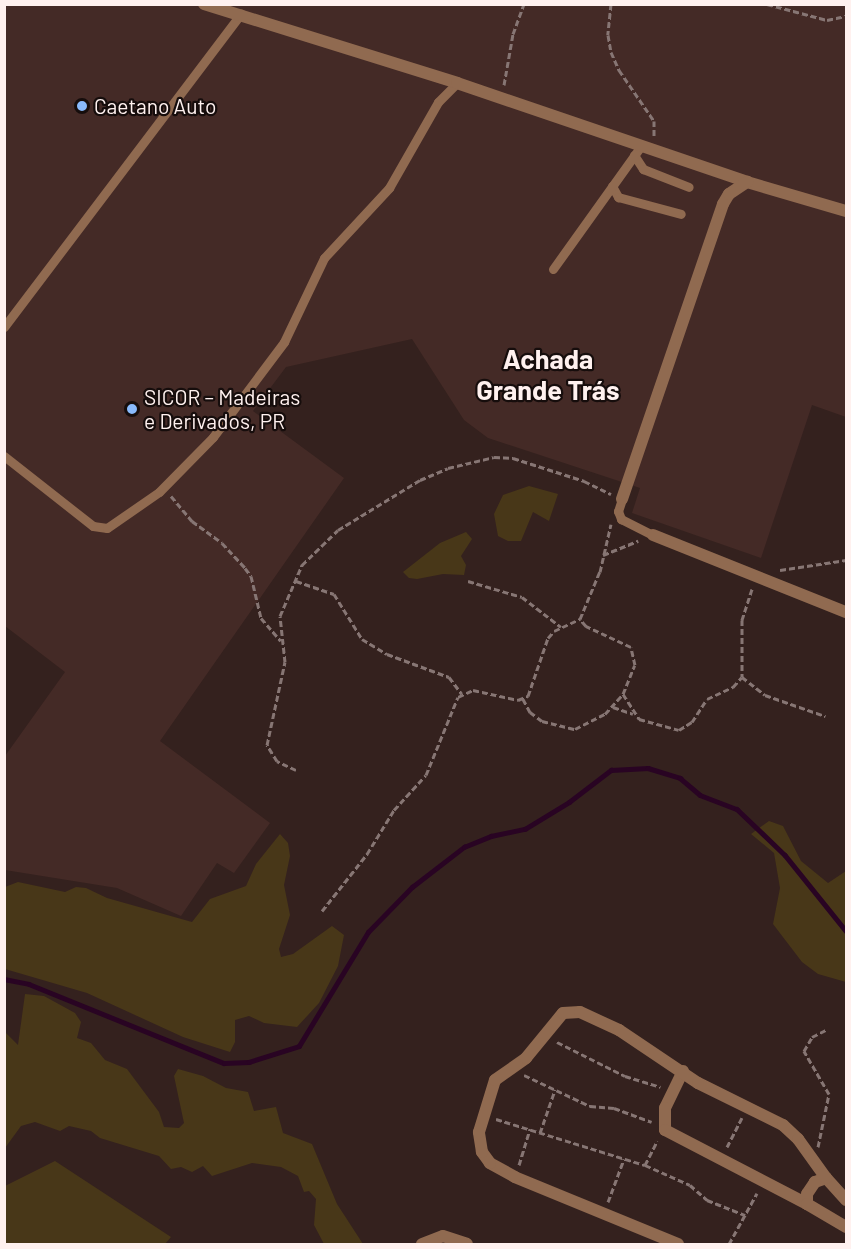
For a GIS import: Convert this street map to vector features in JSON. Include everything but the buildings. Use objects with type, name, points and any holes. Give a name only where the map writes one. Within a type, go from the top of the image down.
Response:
[{"type":"street","points":[[204,4],[457,83],[642,150],[846,211]]},
{"type":"street","points":[[622,499],[723,204],[729,194],[747,182]]},
{"type":"street","points":[[653,535],[757,574],[846,612]]},
{"type":"street","points":[[678,1245],[605,1212],[515,1177],[490,1163],[482,1152],[479,1139],[483,1114],[495,1080],[511,1070],[564,1013],[580,1012],[627,1034],[698,1083],[783,1125],[814,1159],[826,1178],[846,1200]]},
{"type":"street","points":[[683,1071],[672,1092],[664,1127],[846,1227]]},
{"type":"street","points":[[807,1204],[810,1187],[826,1178]]},
{"type":"street","points":[[422,1245],[443,1236],[467,1245]]},
{"type":"lane","points":[[4,327],[241,14]]},
{"type":"lane","points":[[4,456],[93,526],[107,528],[128,517],[165,487],[213,437],[284,342],[324,258],[389,188],[438,102],[457,83]]},
{"type":"lane","points":[[553,269],[612,186],[642,150]]},
{"type":"lane","points":[[642,150],[643,169],[689,187]]},
{"type":"lane","points":[[612,186],[618,197],[681,214]]},
{"type":"lane","points":[[622,499],[618,511],[621,519],[653,535]]},
{"type":"path","points":[[503,99],[513,34],[524,4]]},
{"type":"path","points":[[611,4],[608,35],[612,52],[619,70],[654,121],[642,150]]},
{"type":"path","points":[[767,4],[826,20],[846,16]]},
{"type":"path","points":[[296,770],[277,761],[267,746],[285,662],[281,642],[280,616],[302,565],[338,530],[420,480],[472,461],[513,458],[585,481],[622,499]]},
{"type":"path","points":[[165,487],[192,522],[222,543],[251,576],[261,618],[281,642]]},
{"type":"path","points":[[600,572],[603,545],[612,520]]},
{"type":"path","points":[[523,699],[531,690],[548,638],[561,627],[580,619],[600,572],[603,554],[653,535]]},
{"type":"path","points":[[613,706],[657,726],[687,728],[707,699],[733,687],[742,677],[742,620],[757,574],[846,560]]},
{"type":"path","points":[[296,581],[334,594],[362,639],[387,654],[448,676],[462,694]]},
{"type":"path","points":[[468,581],[530,601],[561,627]]},
{"type":"path","points":[[321,911],[367,854],[394,810],[426,774],[452,705],[462,694],[482,690],[523,699],[530,712],[542,721],[566,729],[588,723],[613,706],[623,694],[635,665],[631,647],[586,626],[580,619]]},
{"type":"path","points":[[742,677],[765,695],[825,716]]},
{"type":"path","points":[[623,694],[633,714]]},
{"type":"path","points":[[814,1159],[829,1094],[804,1051],[812,1037],[826,1029]]},
{"type":"path","points":[[548,1031],[560,1046],[625,1076],[672,1092]]},
{"type":"path","points":[[511,1070],[590,1106],[614,1108],[664,1127],[645,1165]]},
{"type":"path","points":[[540,1133],[555,1090]]},
{"type":"path","points":[[721,1158],[747,1109]]},
{"type":"path","points":[[483,1114],[645,1165],[690,1185],[713,1202],[745,1215]]},
{"type":"path","points":[[515,1177],[530,1130]]},
{"type":"path","points":[[605,1212],[624,1159]]},
{"type":"path","points":[[729,1245],[764,1180]]},
{"type":"shaded area","points":[[5,5],[846,5],[846,417],[812,405],[761,558],[632,513],[640,488],[488,438],[464,420],[412,339],[286,367],[253,411],[344,478],[160,741],[270,823],[234,873],[217,863],[181,916],[117,888],[5,870],[5,756],[65,672],[5,626]]},
{"type":"shaded area","points":[[529,486],[558,494],[549,521],[533,512],[521,541],[508,541],[498,536],[494,514],[503,495]]},
{"type":"shaded area","points":[[466,532],[472,539],[461,556],[466,565],[464,575],[443,574],[417,579],[409,578],[403,572],[440,543]]},
{"type":"shaded area","points":[[769,821],[783,826],[801,861],[828,883],[846,871],[846,982],[818,974],[802,962],[773,924],[780,888],[774,853],[751,834]]},
{"type":"shaded area","points":[[280,834],[288,843],[290,856],[284,885],[290,915],[279,949],[281,957],[293,954],[332,926],[344,935],[338,966],[319,1003],[297,1027],[264,1023],[249,1016],[235,1020],[235,1042],[230,1052],[183,1037],[87,993],[5,969],[5,887],[18,882],[65,892],[76,887],[86,888],[107,898],[192,922],[210,899],[246,886],[256,864]]},
{"type":"shaded area","points":[[25,994],[44,996],[75,1013],[81,1022],[77,1038],[91,1043],[105,1060],[127,1069],[159,1112],[164,1127],[179,1128],[184,1123],[174,1076],[178,1069],[203,1076],[226,1088],[248,1092],[254,1111],[276,1107],[283,1133],[312,1144],[337,1204],[363,1244],[324,1244],[314,1225],[316,1199],[309,1191],[304,1192],[298,1176],[281,1167],[252,1163],[212,1176],[203,1166],[192,1172],[181,1167],[171,1169],[159,1156],[100,1138],[91,1131],[69,1126],[60,1131],[35,1122],[21,1126],[5,1148],[5,1032],[18,1045]]},
{"type":"shaded area","points":[[55,1161],[171,1237],[165,1244],[5,1244],[5,1186]]},
{"type":"waterway","points":[[4,979],[29,984],[224,1063],[249,1062],[299,1046],[368,932],[412,887],[464,847],[491,836],[525,829],[569,802],[611,770],[648,768],[680,778],[700,795],[737,809],[785,855],[846,931]]},
{"type":"place","name":"Caetano Auto","points":[[82,106]]},
{"type":"place","name":"SICOR – Madeiras e Derivados, PR","points":[[132,409]]},
{"type":"district","name":"Achada Grande Trás","points":[[548,374]]}]
